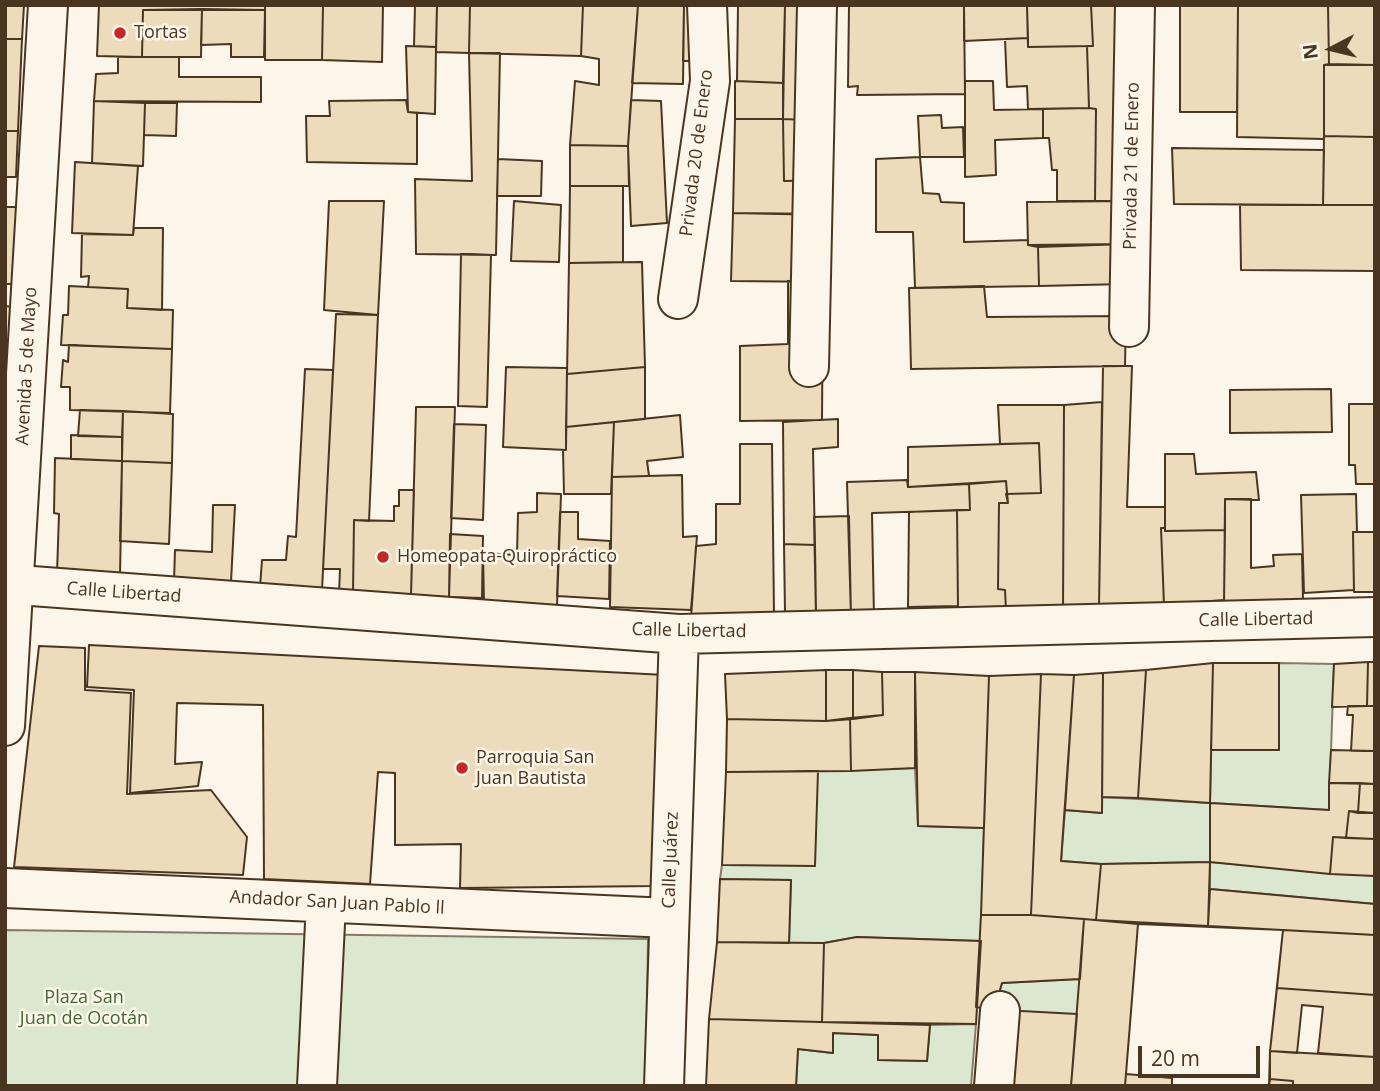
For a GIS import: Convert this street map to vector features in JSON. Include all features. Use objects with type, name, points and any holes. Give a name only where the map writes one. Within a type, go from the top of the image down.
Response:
[{"type":"street","name":"Avenida 5 de Mayo","points":[[5,726],[10,584],[48,5]]},
{"type":"street","name":"Privada 20 de Enero","points":[[678,299],[710,81],[707,5]]},
{"type":"street","points":[[808,367],[817,5]]},
{"type":"street","name":"Privada 21 de Enero","points":[[1129,327],[1135,5]]},
{"type":"street","name":"Calle Libertad","points":[[10,584],[679,634],[1375,617]]},
{"type":"street","name":"Calle Juárez","points":[[664,1086],[679,634]]},
{"type":"street","name":"Andador San Juan Pablo ll","points":[[5,888],[669,918]]},
{"type":"street","points":[[317,1086],[326,902]]},
{"type":"street","points":[[994,1086],[1000,1011]]},
{"type":"green space","points":[[1279,663],[1334,664],[1329,810],[1211,803],[1210,862],[1101,864],[1061,861],[1065,810],[1102,813],[1102,797],[1210,803],[1211,750],[1279,750]]},
{"type":"green space","points":[[915,768],[918,826],[984,828],[981,941],[857,937],[824,943],[789,943],[791,880],[720,879],[722,865],[818,771]]},
{"type":"green space","points":[[1210,862],[1375,876],[1375,904],[1210,889]]},
{"type":"green space","name":"Plaza San Juan de Ocotán","points":[[5,930],[648,939],[646,1086],[5,1086]]},
{"type":"green space","points":[[1080,979],[1077,1015],[994,1010],[1002,983]]},
{"type":"green space","points":[[976,1024],[971,1086],[796,1086],[798,1049],[833,1053],[833,1033],[878,1035],[878,1060],[927,1061],[930,1025]]},
{"type":"building","points":[[5,5],[24,5],[22,39],[5,39]]},
{"type":"building","name":"Tortas","points":[[99,5],[265,5],[265,10],[143,10],[142,57],[97,56]]},
{"type":"building","points":[[265,5],[323,5],[322,60],[265,60]]},
{"type":"building","points":[[323,5],[383,5],[382,62],[322,60]]},
{"type":"building","points":[[415,5],[437,5],[436,47],[414,46]]},
{"type":"building","points":[[437,5],[470,5],[469,53],[436,52]]},
{"type":"building","points":[[470,5],[583,5],[581,56],[469,53]]},
{"type":"building","points":[[583,5],[638,5],[628,146],[570,145],[575,81],[599,85],[599,59],[581,56]]},
{"type":"building","points":[[638,5],[684,5],[683,84],[632,83]]},
{"type":"building","points":[[684,5],[706,5],[708,61],[683,61]]},
{"type":"building","points":[[738,5],[785,5],[783,83],[737,81]]},
{"type":"building","points":[[785,5],[829,5],[830,121],[783,119]]},
{"type":"building","points":[[849,5],[964,5],[965,94],[857,95],[858,86],[848,87]]},
{"type":"building","points":[[964,5],[1027,5],[1028,38],[964,41]]},
{"type":"building","points":[[1027,5],[1091,5],[1093,46],[1028,47]]},
{"type":"building","points":[[1091,5],[1132,5],[1127,201],[1095,201],[1096,109],[1089,108],[1087,46],[1093,46]]},
{"type":"building","points":[[1180,5],[1238,5],[1237,112],[1180,112]]},
{"type":"building","points":[[1238,5],[1328,5],[1329,64],[1324,65],[1324,139],[1237,137]]},
{"type":"building","points":[[1328,5],[1375,5],[1375,65],[1329,64]]},
{"type":"building","points":[[202,9],[201,57],[142,57],[143,10]]},
{"type":"building","points":[[202,9],[265,10],[264,57],[231,57],[231,44],[201,45]]},
{"type":"building","points":[[1028,38],[1028,47],[1087,46],[1089,108],[1028,109],[1027,86],[1007,87],[1005,39]]},
{"type":"building","points":[[5,39],[22,39],[18,131],[5,131]]},
{"type":"building","points":[[406,46],[436,47],[435,114],[408,112]]},
{"type":"building","points":[[469,53],[500,53],[496,255],[416,254],[415,179],[472,181]]},
{"type":"building","points":[[118,57],[179,57],[179,77],[261,77],[261,102],[94,101],[96,74],[118,73]]},
{"type":"building","points":[[1324,65],[1375,65],[1375,137],[1324,136]]},
{"type":"building","points":[[735,81],[783,83],[783,119],[735,119]]},
{"type":"building","points":[[965,81],[993,81],[994,110],[1043,109],[1043,138],[995,140],[996,175],[965,177]]},
{"type":"building","points":[[406,100],[408,112],[417,113],[417,164],[307,162],[306,116],[330,116],[329,101]]},
{"type":"building","points":[[631,100],[661,101],[667,223],[631,226],[628,146]]},
{"type":"building","points":[[94,101],[145,103],[143,166],[92,163]]},
{"type":"building","points":[[145,103],[177,103],[176,136],[144,135]]},
{"type":"building","points":[[1043,109],[1096,109],[1095,201],[1057,201],[1057,170],[1052,170],[1049,138],[1043,138]]},
{"type":"building","points":[[941,115],[942,128],[963,127],[964,157],[920,157],[918,116]]},
{"type":"building","points":[[735,119],[783,119],[784,181],[828,180],[827,215],[733,213]]},
{"type":"building","points":[[783,119],[830,121],[828,180],[784,181]]},
{"type":"building","points":[[5,131],[18,131],[16,177],[5,177]]},
{"type":"building","points":[[1324,136],[1375,137],[1375,205],[1323,205]]},
{"type":"building","points":[[570,145],[628,146],[629,186],[570,186]]},
{"type":"building","points":[[1172,148],[1324,150],[1323,205],[1174,204]]},
{"type":"building","points":[[920,157],[923,193],[939,194],[941,202],[964,203],[964,242],[1028,240],[1028,245],[1038,247],[1039,286],[915,288],[913,232],[876,232],[876,159]]},
{"type":"building","points":[[498,159],[542,161],[541,196],[497,196]]},
{"type":"building","points":[[75,162],[138,166],[133,235],[72,233]]},
{"type":"building","points":[[570,186],[623,186],[623,262],[569,263]]},
{"type":"building","points":[[329,201],[384,201],[378,315],[324,310]]},
{"type":"building","points":[[514,201],[561,205],[559,262],[511,261]]},
{"type":"building","points":[[1127,201],[1126,244],[1028,245],[1027,202]]},
{"type":"building","points":[[1240,205],[1375,205],[1375,271],[1241,270]]},
{"type":"building","points":[[5,207],[19,207],[14,284],[5,284]]},
{"type":"building","points":[[733,213],[830,214],[830,282],[731,281]]},
{"type":"building","points":[[134,228],[163,228],[162,310],[127,308],[128,289],[88,287],[89,276],[81,277],[82,234],[133,235]]},
{"type":"building","points":[[1126,244],[1125,284],[1039,286],[1038,247]]},
{"type":"building","points":[[461,254],[491,255],[487,407],[458,406]]},
{"type":"building","points":[[642,262],[645,367],[567,374],[569,263]]},
{"type":"building","points":[[788,281],[823,282],[822,420],[740,421],[740,346],[788,344]]},
{"type":"building","points":[[69,286],[128,289],[127,308],[173,310],[172,349],[61,345],[63,315],[68,315]]},
{"type":"building","points":[[984,286],[987,317],[1126,316],[1125,366],[911,369],[909,288]]},
{"type":"building","points":[[5,306],[13,307],[10,357],[5,357]]},
{"type":"building","points":[[336,314],[378,315],[369,521],[354,520],[353,593],[339,594],[340,569],[323,569]]},
{"type":"building","points":[[69,345],[172,349],[170,413],[70,410],[70,387],[61,387],[63,360],[68,362]]},
{"type":"building","points":[[1103,366],[1132,366],[1127,507],[1165,507],[1165,528],[1161,528],[1164,605],[1099,607]]},
{"type":"building","points":[[506,367],[567,368],[566,450],[503,447]]},
{"type":"building","points":[[645,367],[645,419],[566,427],[567,374]]},
{"type":"building","points":[[305,369],[333,370],[322,590],[260,587],[262,560],[286,560],[288,536],[296,537]]},
{"type":"building","points":[[1331,389],[1332,432],[1230,433],[1230,390]]},
{"type":"building","points":[[1102,402],[1099,607],[1063,611],[1064,405]]},
{"type":"building","points":[[1349,404],[1375,404],[1375,484],[1356,484],[1355,465],[1349,465]]},
{"type":"building","points":[[998,405],[1064,405],[1063,611],[1006,610],[1005,590],[998,589],[999,503],[1008,503],[1006,494],[1041,493],[1039,443],[1000,444]]},
{"type":"building","points":[[416,407],[455,407],[449,597],[411,595]]},
{"type":"building","points":[[80,410],[123,411],[122,437],[78,436]]},
{"type":"building","points":[[123,411],[173,414],[172,463],[122,461]]},
{"type":"building","points":[[680,415],[683,457],[647,461],[649,476],[612,477],[614,422]]},
{"type":"building","points":[[838,419],[838,447],[813,449],[815,545],[784,544],[783,422]]},
{"type":"building","points":[[614,422],[611,494],[564,494],[563,450],[566,450],[566,427]]},
{"type":"building","points":[[454,424],[486,425],[483,520],[451,518]]},
{"type":"building","points":[[71,435],[122,437],[122,461],[71,459]]},
{"type":"building","points":[[1039,443],[1041,493],[1007,494],[1006,481],[908,487],[908,447]]},
{"type":"building","points":[[740,444],[772,444],[774,614],[691,618],[696,546],[716,544],[716,504],[740,504]]},
{"type":"building","points":[[1165,454],[1194,454],[1196,474],[1256,472],[1259,500],[1225,499],[1225,530],[1165,531]]},
{"type":"building","points":[[55,458],[122,461],[120,577],[57,573],[59,514],[54,513]]},
{"type":"building","points":[[122,461],[172,463],[169,544],[120,541]]},
{"type":"building","points":[[682,475],[683,537],[697,536],[691,610],[610,607],[612,477]]},
{"type":"building","points":[[907,480],[908,487],[969,484],[970,510],[872,513],[874,617],[851,617],[847,482]]},
{"type":"building","points":[[1006,481],[1008,503],[999,503],[998,589],[1005,590],[1006,610],[958,610],[957,510],[970,510],[969,484]]},
{"type":"building","name":"Homeopata-Quiropráctico","points":[[399,490],[414,490],[411,595],[353,593],[354,520],[394,521],[394,506],[399,506]]},
{"type":"building","points":[[537,493],[561,494],[557,606],[484,603],[483,553],[517,555],[518,513],[537,512]]},
{"type":"building","points":[[1356,494],[1357,532],[1353,532],[1354,590],[1304,593],[1301,495]]},
{"type":"building","points":[[1225,499],[1251,499],[1251,568],[1274,566],[1273,555],[1302,554],[1303,599],[1224,607]]},
{"type":"building","points":[[213,505],[235,505],[231,582],[174,581],[175,550],[212,552]]},
{"type":"building","points":[[957,510],[958,606],[908,607],[909,512]]},
{"type":"building","points":[[560,512],[578,512],[578,539],[610,541],[609,599],[557,596]]},
{"type":"building","points":[[849,516],[851,617],[816,618],[814,517]]},
{"type":"building","points":[[1161,528],[1165,528],[1165,531],[1225,530],[1224,600],[1164,605]]},
{"type":"building","points":[[1353,532],[1375,532],[1375,592],[1354,592]]},
{"type":"building","points":[[450,534],[483,536],[482,598],[449,597]]},
{"type":"building","points":[[784,544],[815,545],[816,612],[785,613]]},
{"type":"building","name":"Parroquia San Juan Bautista","points":[[89,645],[665,675],[657,886],[460,888],[461,844],[395,845],[395,773],[378,772],[370,884],[264,879],[263,705],[177,703],[175,764],[202,762],[198,786],[130,793],[134,690],[87,687]]},
{"type":"building","points":[[39,646],[85,648],[85,690],[131,693],[127,794],[211,790],[247,837],[243,875],[14,867]]},
{"type":"building","points":[[1368,662],[1375,662],[1375,706],[1367,706]]},
{"type":"building","points":[[1368,662],[1367,706],[1332,707],[1334,664]]},
{"type":"building","points":[[1213,663],[1210,803],[1138,798],[1146,670]]},
{"type":"building","points":[[1213,663],[1279,663],[1279,750],[1211,750]]},
{"type":"building","points":[[826,670],[826,721],[727,719],[725,674]]},
{"type":"building","points":[[826,670],[853,670],[853,719],[826,721]]},
{"type":"building","points":[[853,670],[882,672],[883,715],[853,719]]},
{"type":"building","points":[[1146,670],[1138,798],[1102,797],[1103,673]]},
{"type":"building","points":[[882,672],[915,672],[915,768],[851,771],[850,718],[883,715]]},
{"type":"building","points":[[915,672],[989,676],[984,828],[918,826]]},
{"type":"building","points":[[1103,673],[1102,813],[1065,810],[1074,675]]},
{"type":"building","points":[[1041,674],[1031,915],[981,915],[989,676]]},
{"type":"building","points":[[1041,674],[1074,675],[1061,861],[1101,864],[1096,920],[1031,915]]},
{"type":"building","points":[[1348,706],[1375,706],[1375,751],[1351,751],[1353,715],[1347,715]]},
{"type":"building","points":[[850,718],[851,771],[726,772],[727,719],[826,721]]},
{"type":"building","points":[[1331,750],[1375,751],[1375,784],[1329,783]]},
{"type":"building","points":[[818,771],[815,866],[722,865],[726,772]]},
{"type":"building","points":[[1329,783],[1360,783],[1358,813],[1349,811],[1346,838],[1333,837],[1330,874],[1210,862],[1210,803],[1329,810]]},
{"type":"building","points":[[1360,783],[1375,784],[1375,813],[1358,813]]},
{"type":"building","points":[[1349,811],[1375,813],[1375,839],[1346,838]]},
{"type":"building","points":[[1333,837],[1375,839],[1375,876],[1330,874]]},
{"type":"building","points":[[1210,862],[1208,926],[1096,920],[1101,864]]},
{"type":"building","points":[[720,879],[791,880],[789,943],[717,942]]},
{"type":"building","points":[[1210,889],[1375,904],[1375,935],[1208,926]]},
{"type":"building","points":[[981,915],[1084,919],[1080,979],[1002,983],[994,1010],[976,1007]]},
{"type":"building","points":[[1084,919],[1138,924],[1125,1086],[1071,1086]]},
{"type":"building","points":[[1138,924],[1283,930],[1270,1051],[1269,1086],[1172,1086],[1172,1078],[1126,1074]]},
{"type":"building","points":[[1138,924],[1283,930],[1270,1051],[1269,1086],[1172,1086],[1172,1078],[1126,1074]]},
{"type":"building","points":[[1283,930],[1375,935],[1375,995],[1277,988]]},
{"type":"building","points":[[857,937],[981,941],[976,1024],[822,1022],[824,943]]},
{"type":"building","points":[[717,942],[824,943],[822,1022],[709,1019]]},
{"type":"building","points":[[1277,988],[1375,995],[1375,1057],[1318,1053],[1323,1007],[1302,1005],[1297,1053],[1270,1051]]},
{"type":"building","points":[[1003,1010],[1077,1014],[1071,1086],[1012,1086]]},
{"type":"building","points":[[709,1019],[930,1025],[927,1061],[878,1060],[878,1035],[833,1033],[833,1053],[798,1049],[796,1086],[706,1086]]},
{"type":"building","points":[[1270,1051],[1375,1057],[1375,1086],[1293,1086],[1293,1081],[1270,1079]]},
{"type":"building","points":[[1126,1074],[1172,1078],[1172,1086],[1125,1086]]},
{"type":"building","points":[[1270,1079],[1293,1081],[1293,1086],[1269,1086]]},
{"type":"place","name":"Tortas","points":[[120,33]]},
{"type":"place","name":"Homeopata-Quiropráctico","points":[[383,557]]},
{"type":"place","name":"Parroquia San Juan Bautista","points":[[462,768]]}]
